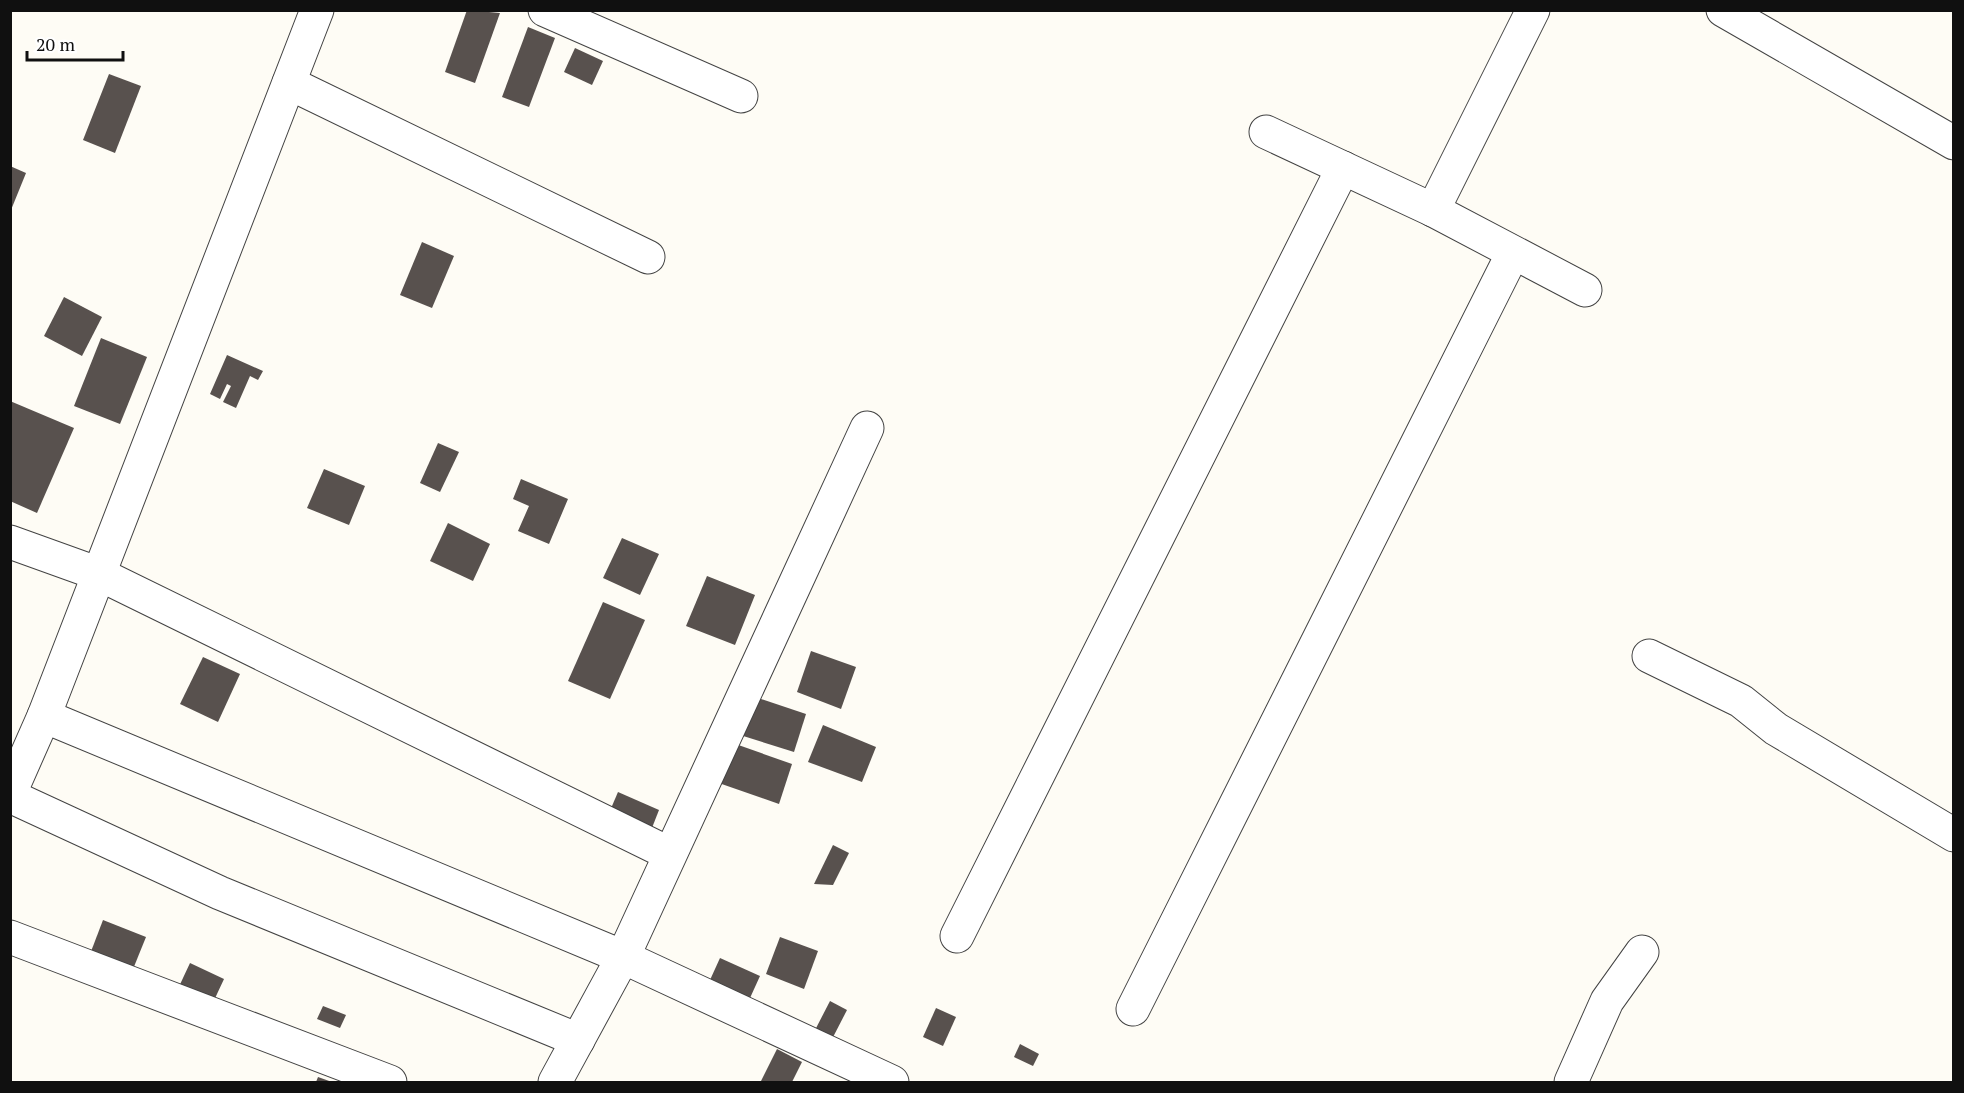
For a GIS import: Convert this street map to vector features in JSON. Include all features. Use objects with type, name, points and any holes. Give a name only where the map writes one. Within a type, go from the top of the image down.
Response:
[{"type":"street","points":[[317,10],[44,716],[10,795],[220,893],[578,1040]]},
{"type":"street","points":[[545,10],[741,96]]},
{"type":"street","points":[[1433,210],[1533,10]]},
{"type":"street","points":[[1722,10],[1953,142]]},
{"type":"street","points":[[289,83],[648,257]]},
{"type":"street","points":[[1266,132],[1433,210],[1585,290]]},
{"type":"street","points":[[957,936],[1343,168]]},
{"type":"street","points":[[1133,1009],[1513,253]]},
{"type":"street","points":[[555,1083],[623,957],[668,854],[867,428]]},
{"type":"street","points":[[10,542],[99,574],[668,854]]},
{"type":"street","points":[[1649,656],[1741,701],[1776,729],[1953,835]]},
{"type":"street","points":[[44,716],[623,957],[892,1083]]},
{"type":"street","points":[[10,937],[390,1083]]},
{"type":"street","points":[[1571,1083],[1607,1001],[1642,952]]},
{"type":"building","points":[[467,10],[500,13],[475,83],[445,72]]},
{"type":"building","points":[[528,27],[555,38],[529,107],[502,97]]},
{"type":"building","points":[[575,48],[603,61],[592,85],[564,72]]},
{"type":"building","points":[[109,74],[141,86],[115,153],[83,140]]},
{"type":"building","points":[[10,166],[26,173],[11,210],[10,210]]},
{"type":"building","points":[[422,242],[454,256],[432,308],[400,295]]},
{"type":"building","points":[[64,297],[102,317],[82,356],[44,336]]},
{"type":"building","points":[[101,338],[147,357],[120,424],[74,406]]},
{"type":"building","points":[[227,355],[263,371],[258,380],[250,376],[236,408],[223,402],[231,386],[227,384],[220,399],[210,394]]},
{"type":"building","points":[[10,401],[74,428],[37,513],[10,501]]},
{"type":"building","points":[[438,443],[459,452],[440,492],[420,483]]},
{"type":"building","points":[[324,469],[365,486],[349,525],[307,508]]},
{"type":"building","points":[[521,479],[568,499],[549,544],[518,531],[529,506],[513,499]]},
{"type":"building","points":[[448,523],[490,544],[473,581],[430,561]]},
{"type":"building","points":[[622,538],[659,554],[640,595],[603,578]]},
{"type":"building","points":[[707,576],[755,595],[735,645],[686,626]]},
{"type":"building","points":[[603,602],[645,620],[610,699],[568,681]]},
{"type":"building","points":[[811,651],[856,667],[841,709],[797,692]]},
{"type":"building","points":[[203,657],[240,674],[218,722],[180,704]]},
{"type":"building","points":[[752,696],[806,714],[794,752],[740,735]]},
{"type":"building","points":[[823,725],[876,747],[862,782],[808,762]]},
{"type":"building","points":[[727,741],[792,764],[779,804],[713,781]]},
{"type":"building","points":[[618,792],[659,810],[648,838],[606,820]]},
{"type":"building","points":[[833,845],[849,853],[833,885],[814,884]]},
{"type":"building","points":[[103,920],[146,937],[129,979],[87,962]]},
{"type":"building","points":[[780,937],[818,951],[804,989],[766,974]]},
{"type":"building","points":[[720,958],[760,976],[750,998],[710,980]]},
{"type":"building","points":[[190,963],[224,979],[210,1009],[176,993]]},
{"type":"building","points":[[830,1001],[847,1010],[830,1043],[813,1034]]},
{"type":"building","points":[[323,1006],[346,1015],[340,1028],[317,1019]]},
{"type":"building","points":[[936,1008],[956,1017],[943,1046],[923,1037]]},
{"type":"building","points":[[1020,1044],[1039,1054],[1033,1066],[1014,1057]]},
{"type":"building","points":[[777,1049],[802,1062],[792,1082],[761,1081]]},
{"type":"building","points":[[318,1077],[332,1082],[316,1082]]}]
